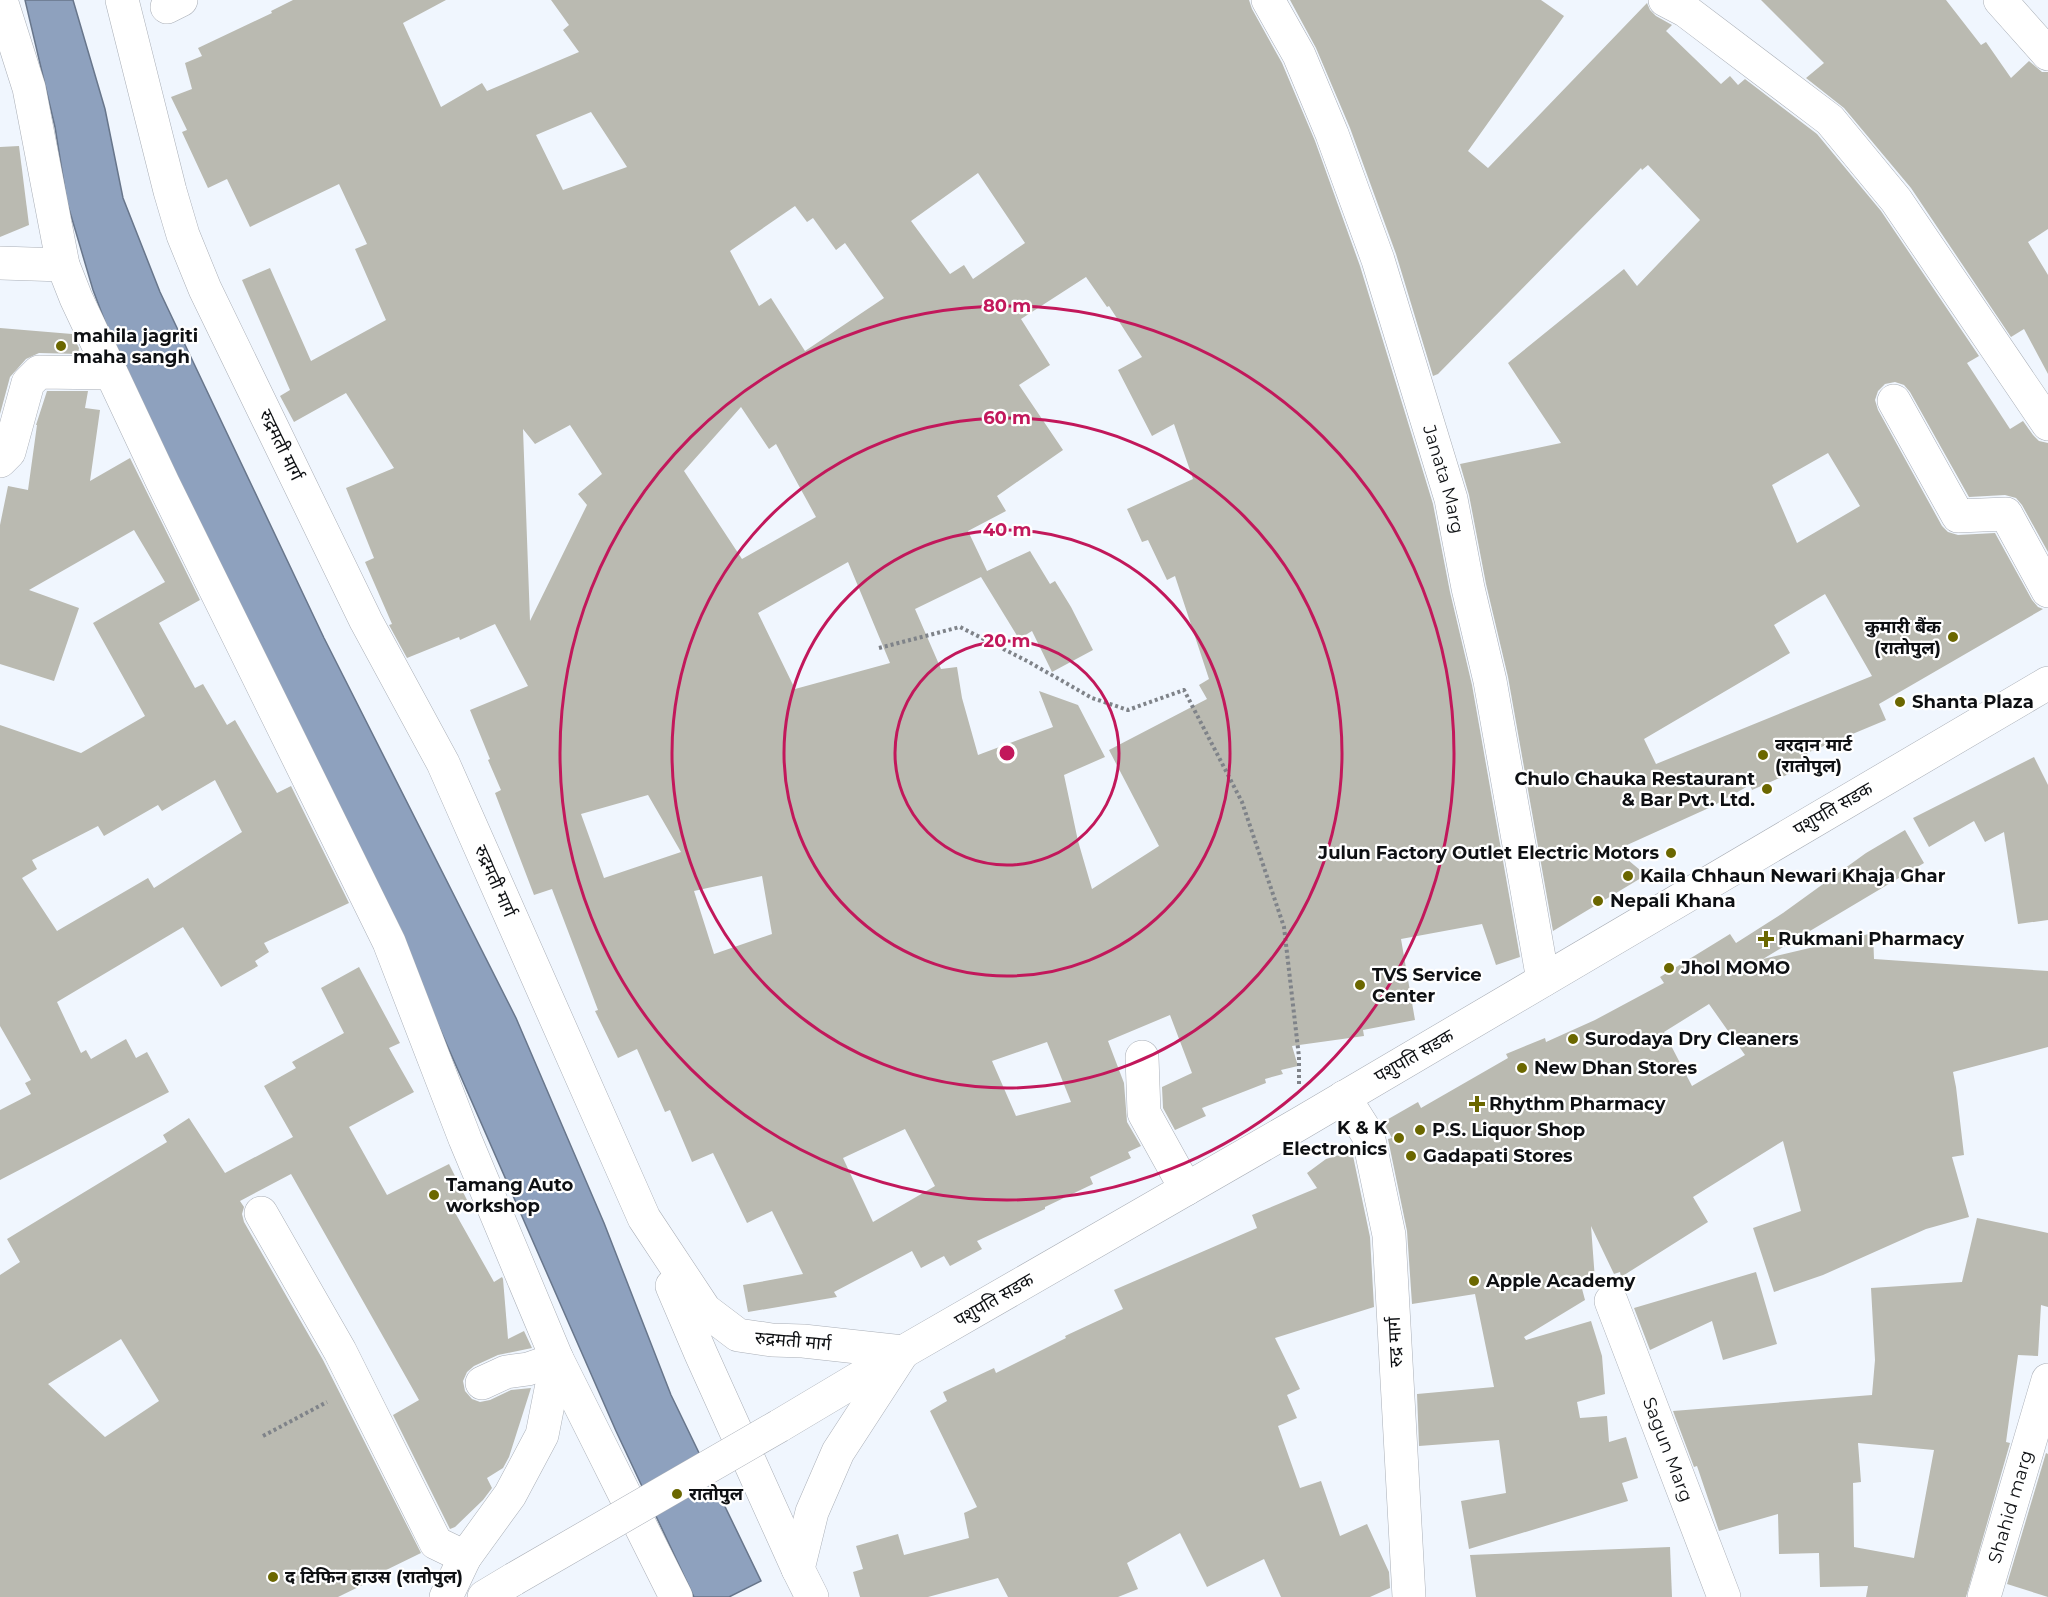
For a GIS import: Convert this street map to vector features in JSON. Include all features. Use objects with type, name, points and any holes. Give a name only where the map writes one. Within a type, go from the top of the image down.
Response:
[{"type":"street","points":[[1,0],[28,88],[63,265],[76,298],[163,483],[388,942],[465,1139],[557,1359],[676,1597]]},
{"type":"street","name":"रुद्रमती मार्ग","points":[[122,0],[183,235],[205,289],[366,621],[443,763],[644,1218],[705,1310],[738,1335],[903,1352]]},
{"type":"street","name":"Janata Marg","points":[[1268,0],[1299,55],[1378,260],[1451,499],[1468,588],[1490,681],[1543,980]]},
{"type":"street","points":[[1665,0],[1686,11],[1830,120],[1896,200],[2048,424]]},
{"type":"street","points":[[2000,0],[2048,54]]},
{"type":"street","points":[[0,263],[63,265]]},
{"type":"street","points":[[0,461],[9,452],[28,383],[39,372],[111,374]]},
{"type":"street","points":[[1894,401],[1958,516],[2006,514],[2048,591]]},
{"type":"street","name":"पशुपति सडक","points":[[484,1597],[1299,1124],[2048,683]]},
{"type":"street","points":[[1142,1057],[1144,1113],[1186,1190]]},
{"type":"street","name":"रुद्र मार्ग","points":[[1344,1097],[1368,1135],[1389,1235],[1408,1597]]},
{"type":"street","points":[[261,1213],[340,1351],[436,1542],[465,1557]]},
{"type":"street","points":[[644,1218],[701,1354],[805,1583]]},
{"type":"street","name":"Sagun Marg","points":[[1611,1301],[1724,1597]]},
{"type":"street","points":[[805,1583],[812,1512],[838,1452],[903,1352]]},
{"type":"street","points":[[482,1383],[506,1372],[528,1369],[557,1359]]},
{"type":"street","points":[[446,1597],[465,1557],[510,1494],[542,1435],[557,1359]]},
{"type":"street","name":"Shahid marg","points":[[1992,1595],[2048,1380]]},
{"type":"path","points":[[879,648],[960,627],[1029,662],[1092,698],[1128,710],[1184,690],[1242,802],[1284,927],[1299,1057],[1299,1124]]},
{"type":"path","points":[[263,1436],[357,1386]]},
{"type":"water","points":[[25,0],[73,0],[105,109],[123,198],[160,292],[324,638],[516,1018],[604,1223],[671,1395],[761,1581],[729,1597],[694,1597],[616,1431],[380,892],[120,361],[93,290],[67,202],[55,127]]},
{"type":"building","points":[[293,0],[446,0],[403,23],[441,107],[482,83],[487,91],[579,52],[563,30],[569,25],[551,0],[1249,0],[1282,63],[1315,141],[1360,266],[1433,504],[1450,592],[1472,685],[1520,957],[1496,965],[1482,924],[1401,939],[1415,1020],[1363,1030],[1364,1036],[1292,1046],[1298,1066],[1281,1070],[1283,1074],[1265,1079],[1266,1083],[1202,1108],[1206,1116],[1175,1130],[1163,1108],[1162,1087],[1192,1073],[1170,1015],[1108,1041],[1124,1083],[1127,1122],[1141,1146],[1128,1152],[1131,1158],[1090,1177],[1093,1184],[977,1241],[982,1249],[950,1266],[944,1256],[921,1268],[912,1251],[834,1292],[837,1297],[748,1312],[743,1285],[803,1274],[772,1211],[747,1223],[713,1153],[692,1162],[670,1110],[665,1112],[637,1049],[618,1058],[595,1011],[598,1010],[552,889],[534,895],[495,793],[501,790],[470,710],[528,686],[495,624],[460,640],[459,637],[407,658],[389,625],[392,624],[365,562],[374,558],[346,488],[394,468],[346,393],[294,422],[280,396],[290,390],[242,280],[270,268],[311,361],[386,320],[355,249],[367,244],[339,184],[250,227],[227,179],[208,188],[182,132],[187,130],[171,97],[192,89],[185,63],[202,56],[198,48],[272,13],[271,11]],"holes":[[[591,112],[627,167],[563,190],[536,135]],[[978,173],[1025,243],[973,279],[964,265],[950,274],[911,221]],[[795,206],[807,222],[813,218],[836,250],[845,243],[884,298],[805,351],[771,298],[759,306],[730,251]],[[1086,277],[1107,307],[1109,306],[1142,357],[1118,370],[1152,436],[1174,424],[1193,479],[1127,509],[1142,542],[1148,540],[1167,580],[1175,576],[1209,679],[1199,685],[1207,699],[1109,750],[1159,846],[1092,889],[1078,841],[1064,775],[1105,757],[1078,705],[1039,691],[1053,727],[978,755],[962,698],[957,667],[941,669],[915,609],[981,577],[1019,639],[1032,631],[1052,672],[1093,650],[1055,581],[1050,584],[1030,551],[987,571],[968,531],[1006,511],[997,496],[1063,450],[1019,385],[1050,365],[1021,319]],[[741,407],[769,449],[776,444],[816,517],[742,559],[684,471]],[[570,425],[602,474],[578,494],[587,505],[530,621],[523,429],[535,444]],[[848,562],[890,663],[795,689],[758,613]],[[648,795],[681,852],[604,878],[581,814]],[[762,876],[772,934],[714,954],[694,891]],[[1047,1042],[1071,1102],[1016,1116],[992,1061]],[[905,1129],[935,1186],[873,1222],[843,1158]]]},
{"type":"building","points":[[1290,0],[1541,0],[1564,16],[1468,151],[1488,168],[1647,3],[1656,16],[1672,25],[1666,31],[1721,84],[1730,76],[1738,85],[1745,79],[1817,134],[1881,211],[1979,356],[1967,363],[2010,429],[2023,421],[2039,441],[2048,443],[2048,552],[2016,498],[2005,495],[1969,497],[1904,385],[1895,382],[1885,384],[1878,391],[1875,400],[1878,410],[1942,526],[1948,532],[1958,535],[1995,533],[2032,600],[2043,609],[1879,704],[1886,720],[1807,753],[1812,764],[1752,790],[1750,785],[1711,807],[1616,850],[1646,875],[1553,931],[1508,677],[1486,584],[1469,495],[1460,464],[1561,443],[1508,363],[1624,269],[1637,286],[1700,220],[1648,165],[1642,170],[1641,168],[1438,374],[1433,376],[1396,254],[1350,128],[1316,48]],"holes":[[[1828,453],[1860,506],[1797,543],[1772,485]],[[1825,594],[1872,676],[1656,764],[1644,739],[1790,653],[1774,625]]]},
{"type":"building","points":[[1761,0],[1946,0],[1981,45],[1986,42],[2011,78],[2029,61],[2042,72],[2048,72],[2048,229],[2028,242],[2048,275],[2048,374],[2024,329],[2011,337],[1911,188],[1844,108],[1806,78],[1824,63]]},
{"type":"building","points":[[19,146],[29,225],[0,237],[0,147]]},
{"type":"building","points":[[0,328],[72,334],[79,348],[78,354],[39,353],[26,359],[10,377],[0,414]]},
{"type":"building","points":[[47,391],[88,391],[85,408],[100,410],[90,481],[130,458],[200,600],[159,623],[195,688],[203,684],[227,725],[235,720],[277,793],[291,786],[349,903],[264,943],[269,952],[255,961],[258,966],[221,987],[183,927],[57,1002],[81,1053],[86,1050],[91,1059],[126,1039],[136,1058],[147,1052],[169,1092],[0,1180],[0,1110],[31,1094],[25,1083],[31,1080],[0,1026],[0,725],[81,753],[145,716],[93,623],[165,582],[134,530],[29,590],[79,608],[54,681],[0,664],[0,525],[8,486],[28,490],[36,425]],"holes":[[[215,780],[242,832],[154,888],[148,878],[57,931],[22,878],[37,869],[32,860],[98,826],[104,836],[158,805],[162,811]]]},
{"type":"building","points":[[2034,757],[2048,785],[2048,920],[2018,924],[2004,832],[1985,842],[1974,821],[1929,847],[1913,818]]},
{"type":"building","points":[[1905,830],[1924,863],[1763,959],[1873,933],[1874,959],[2048,971],[2048,1047],[1953,1072],[1964,1155],[1952,1157],[1969,1217],[1926,1229],[1823,1275],[1774,1292],[1753,1228],[1801,1211],[1783,1141],[1693,1197],[1708,1222],[1621,1277],[1620,1272],[1614,1274],[1591,1226],[1595,1280],[1581,1285],[1585,1300],[1524,1337],[1526,1340],[1591,1321],[1602,1356],[1605,1394],[1577,1402],[1580,1418],[1607,1416],[1609,1442],[1626,1437],[1638,1478],[1622,1483],[1628,1501],[1469,1549],[1461,1501],[1506,1493],[1499,1440],[1419,1446],[1417,1394],[1494,1387],[1475,1294],[1412,1304],[1407,1231],[1388,1139],[1392,1138],[1383,1122],[1418,1102],[1421,1108],[1508,1058],[1506,1054],[1545,1038],[1546,1042],[1595,1020],[1664,983],[1660,977],[1730,934],[1736,943],[1783,913],[1866,853]],"holes":[[[1709,1004],[1745,1055],[1692,1086],[1664,1032]]]},
{"type":"building","points":[[359,967],[400,1043],[389,1048],[414,1092],[349,1127],[387,1195],[449,1164],[468,1202],[453,1209],[494,1282],[502,1277],[503,1279],[508,1339],[524,1331],[532,1348],[498,1355],[474,1366],[467,1372],[463,1381],[465,1391],[472,1399],[480,1402],[511,1390],[531,1388],[509,1457],[503,1468],[487,1478],[492,1488],[483,1500],[450,1529],[393,1415],[419,1400],[291,1174],[240,1201],[244,1207],[242,1214],[244,1222],[323,1360],[421,1553],[338,1597],[0,1597],[0,1275],[20,1262],[7,1239],[167,1142],[163,1135],[189,1118],[225,1173],[293,1137],[264,1086],[296,1068],[292,1062],[344,1033],[321,988]],"holes":[[[121,1339],[159,1401],[105,1437],[48,1384]]]},
{"type":"building","points":[[1352,1151],[1370,1237],[1374,1307],[1275,1338],[1300,1389],[1287,1395],[1297,1418],[1278,1426],[1300,1488],[1321,1481],[1340,1536],[1367,1524],[1389,1572],[1390,1588],[1370,1597],[1281,1597],[1264,1559],[1207,1587],[1180,1533],[1127,1563],[1138,1589],[1118,1597],[1008,1597],[998,1578],[928,1597],[860,1597],[853,1572],[863,1569],[856,1546],[898,1534],[904,1555],[969,1538],[964,1513],[977,1507],[930,1411],[947,1401],[943,1392],[994,1368],[996,1373],[1066,1338],[1065,1336],[1123,1309],[1114,1290],[1257,1228],[1252,1215],[1317,1188],[1307,1173],[1326,1159]]},
{"type":"building","points":[[1977,1218],[2048,1233],[2048,1307],[2041,1305],[2038,1356],[2018,1355],[2006,1442],[2010,1443],[1966,1597],[1866,1597],[1868,1586],[1820,1587],[1819,1553],[1779,1554],[1778,1514],[1719,1531],[1697,1466],[1694,1467],[1673,1411],[1872,1395],[1875,1360],[1871,1288],[1962,1282]],"holes":[[[1858,1443],[1934,1450],[1914,1558],[1854,1547],[1853,1483],[1861,1482]]]},
{"type":"building","points":[[1756,1272],[1777,1344],[1723,1360],[1712,1321],[1650,1350],[1634,1308]]},
{"type":"building","points":[[2046,1453],[2048,1454],[2048,1597],[2007,1584]]},
{"type":"building","points":[[1670,1547],[1672,1597],[1476,1597],[1470,1555]]},
{"type":"place","name":"mahila jagriti maha sangh","points":[[61,346]]},
{"type":"place","name":"कुमारी बैंक (रातोपुल)","points":[[1953,637]]},
{"type":"place","name":"Shanta Plaza","points":[[1900,702]]},
{"type":"place","name":"वरदान मार्ट (रातोपुल)","points":[[1763,755]]},
{"type":"place","name":"Chulo Chauka Restaurant & Bar Pvt. Ltd.","points":[[1767,789]]},
{"type":"place","name":"Julun Factory Outlet Electric Motors","points":[[1671,853]]},
{"type":"place","name":"Kaila Chhaun Newari Khaja Ghar","points":[[1628,876]]},
{"type":"place","name":"Nepali Khana","points":[[1598,901]]},
{"type":"place","name":"Rukmani Pharmacy","points":[[1766,939]]},
{"type":"place","name":"Jhol MOMO","points":[[1669,968]]},
{"type":"place","name":"TVS Service Center","points":[[1360,985]]},
{"type":"place","name":"Surodaya Dry Cleaners","points":[[1573,1039]]},
{"type":"place","name":"New Dhan Stores","points":[[1522,1068]]},
{"type":"place","name":"Rhythm Pharmacy","points":[[1477,1104]]},
{"type":"place","name":"P.S. Liquor Shop","points":[[1420,1130]]},
{"type":"place","name":"K & K Electronics","points":[[1399,1138]]},
{"type":"place","name":"Gadapati Stores","points":[[1411,1156]]},
{"type":"place","name":"Tamang Auto workshop","points":[[434,1195]]},
{"type":"place","name":"Apple Academy","points":[[1474,1281]]},
{"type":"place","name":"रातोपुल","points":[[677,1494]]},
{"type":"place","name":"द टिफिन हाउस (रातोपुल)","points":[[273,1577]]}]
